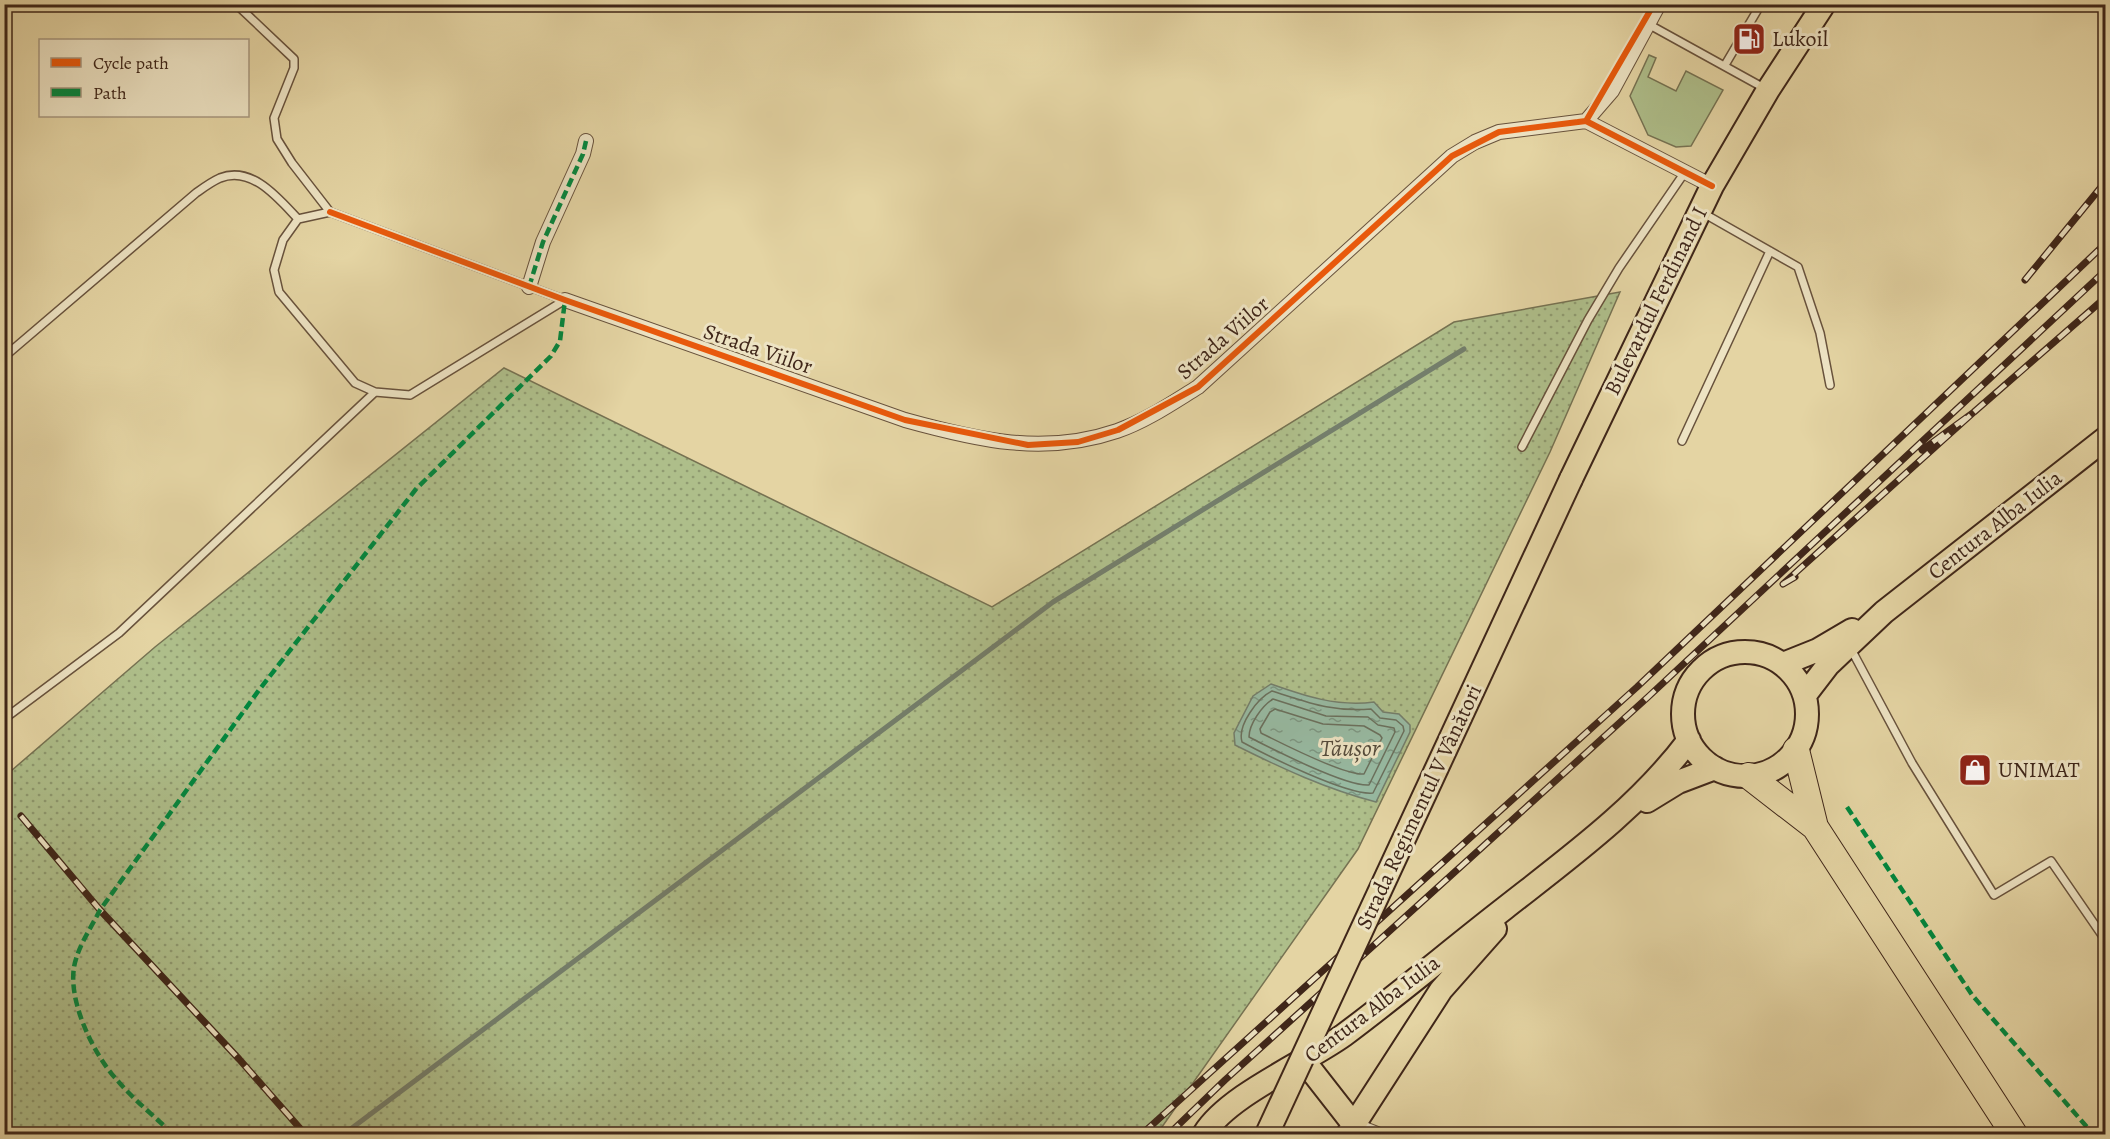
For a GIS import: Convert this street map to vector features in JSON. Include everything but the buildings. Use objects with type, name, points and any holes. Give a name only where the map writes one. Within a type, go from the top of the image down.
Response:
[{"type":"highway","points":[[1796,750],[1815,827],[2014,1134]]},
{"type":"highway","points":[[1749,776],[1815,827]]},
{"type":"main road","name":"Bulevardul Ferdinand I","points":[[1571,479],[1712,186],[1768,90],[1824,4]]},
{"type":"main road","name":"Centura Alba Iulia","points":[[1805,695],[1828,665],[1884,612],[2106,438]]},
{"type":"main road","name":"Strada Regimentul V Vânători","points":[[1267,1134],[1571,479]]},
{"type":"main road","name":"Centura Alba Iulia","points":[[1784,664],[1818,650],[1884,612]]},
{"type":"main road","points":[[1745,651],[1765,654],[1784,664],[1797,678],[1805,695],[1808,714],[1805,733],[1796,750],[1783,763],[1767,772],[1749,776],[1731,774],[1715,768],[1699,756],[1689,740],[1683,720],[1684,699],[1692,680],[1706,665],[1724,655],[1745,651]]},
{"type":"main road","name":"Centura Alba Iulia","points":[[1204,1134],[1238,1101],[1343,1036],[1539,881],[1614,820],[1668,768],[1689,740]]},
{"type":"main road","name":"Centura Alba Iulia","points":[[1614,820],[1678,782],[1715,768]]},
{"type":"main road","name":"Centura Alba Iulia","points":[[1351,1130],[1441,990],[1539,881]]},
{"type":"main road","points":[[1304,1061],[1351,1130]]},
{"type":"street","points":[[1659,4],[1612,91],[1586,121],[1712,186]]},
{"type":"street","name":"Strada Viilor","points":[[565,300],[916,423],[961,435],[1028,445],[1078,442],[1118,430],[1159,411],[1198,387],[1452,156],[1475,142],[1499,132],[1586,121]]},
{"type":"street","points":[[529,287],[543,242],[583,154],[586,141]]},
{"type":"street","points":[[1351,1130],[1377,1134]]},
{"type":"lane","points":[[236,4],[294,59],[294,68],[274,118],[277,139],[292,163],[330,212],[565,300]]},
{"type":"lane","points":[[1725,65],[1761,4]]},
{"type":"lane","points":[[1648,24],[1768,90]]},
{"type":"lane","points":[[1522,447],[1588,320],[1619,268],[1685,172]]},
{"type":"lane","points":[[4,357],[195,192],[221,177],[243,176],[259,183],[272,192],[298,219]]},
{"type":"lane","points":[[1699,211],[1798,267],[1820,333],[1830,385]]},
{"type":"lane","points":[[330,212],[298,219],[284,240],[274,270],[279,292],[356,383],[375,392],[410,395],[565,300]]},
{"type":"lane","points":[[1682,441],[1770,251]]},
{"type":"lane","points":[[4,719],[119,633],[375,392]]},
{"type":"lane","points":[[1848,645],[1912,764],[1994,895],[2051,861],[2106,941]]},
{"type":"shaded area","points":[[1649,55],[1656,58],[1648,77],[1676,91],[1686,71],[1723,90],[1691,146],[1676,147],[1648,135],[1630,96]]},
{"type":"shaded area","points":[[1620,292],[1550,452],[1358,849],[1157,1134],[5,1134],[4,777],[155,647],[504,368],[992,607],[1454,322]]},
{"type":"water","name":"Tăușor","points":[[1271,684],[1334,702],[1374,702],[1383,712],[1399,714],[1410,725],[1410,732],[1376,802],[1304,777],[1235,745],[1234,733],[1253,696]]},
{"type":"waterway","points":[[344,1134],[1053,602],[1464,349]]},
{"type":"railway","points":[[2025,280],[2106,181]]},
{"type":"railway","points":[[1142,1134],[1637,687],[2106,243]]},
{"type":"railway","points":[[1169,1134],[1225,1080],[1648,697],[2106,270]]},
{"type":"railway","points":[[1974,412],[2106,297]]},
{"type":"railway","points":[[1795,577],[1783,584],[1974,412],[1922,450]]},
{"type":"railway","points":[[21,816],[100,910],[239,1059],[305,1134]]},
{"type":"marked path","points":[[529,287],[543,242],[583,154],[586,141]]},
{"type":"marked path","points":[[173,1134],[117,1080],[90,1040],[77,1006],[74,989],[73,973],[81,946],[100,910],[259,690],[416,489],[551,356],[560,341],[565,300]]},
{"type":"marked path","points":[[1847,807],[1972,995],[2093,1134]]},
{"type":"cycle path","points":[[330,212],[565,300],[905,420],[1028,445],[1078,442],[1118,430],[1198,387],[1452,156],[1499,132],[1586,121],[1654,4]]},
{"type":"cycle path","points":[[1578,122],[1586,121],[1712,186]]},
{"type":"place","name":"Lukoil","points":[[1749,39]]},
{"type":"place","name":"UNIMAT","points":[[1975,770]]}]
